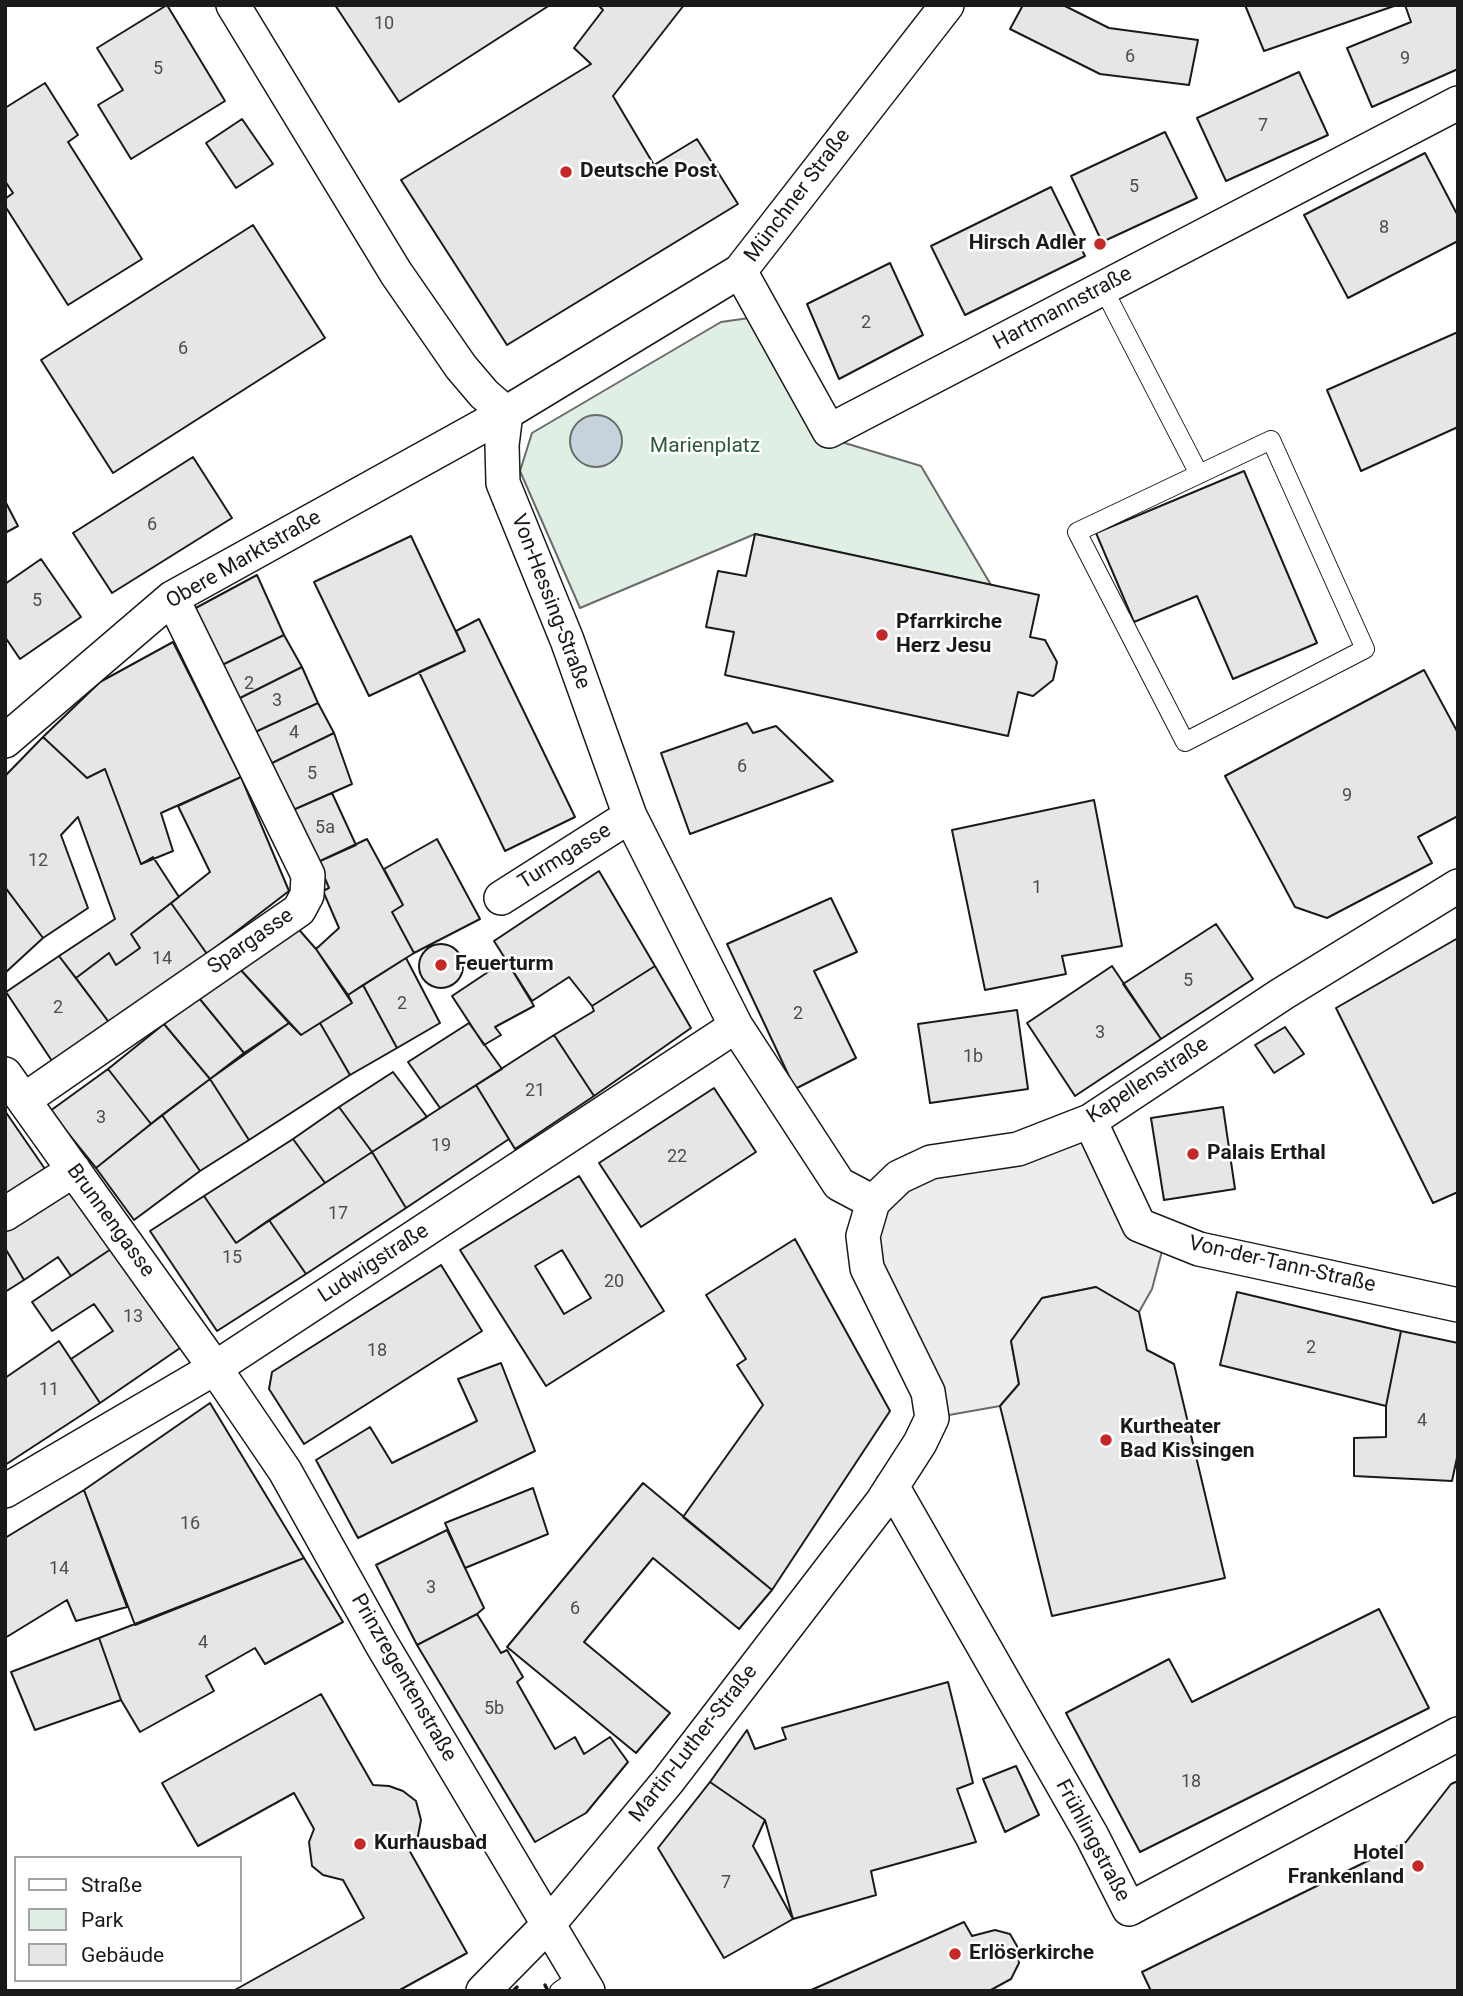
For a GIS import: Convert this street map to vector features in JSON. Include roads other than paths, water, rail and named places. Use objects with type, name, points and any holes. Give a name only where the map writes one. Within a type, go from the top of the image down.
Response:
[{"type":"street","points":[[233,5],[396,273],[461,367],[484,394],[506,413]]},
{"type":"street","name":"Münchner Straße","points":[[506,413],[740,271],[947,5]]},
{"type":"street","name":"Hartmannstraße","points":[[740,271],[829,431],[1458,103]]},
{"type":"street","name":"Obere Marktstraße","points":[[5,741],[172,598],[506,413]]},
{"type":"street","name":"Von-Hessing-Straße","points":[[506,413],[502,445],[503,482],[567,640],[630,816],[736,1026],[839,1184],[873,1202]]},
{"type":"street","name":"Spargasse","points":[[15,1087],[299,910],[307,895],[308,875],[172,598]]},
{"type":"street","name":"Turmgasse","points":[[500,898],[630,816]]},
{"type":"street","name":"Kapellenstraße","points":[[892,1486],[920,1443],[932,1418],[928,1392],[867,1268],[863,1236],[873,1202],[899,1177],[930,1163],[1018,1149],[1090,1121],[1282,994],[1458,886]]},
{"type":"street","name":"Ludwigstraße","points":[[5,1491],[215,1368],[736,1026]]},
{"type":"street","name":"Brunnengasse","points":[[15,1087],[215,1368]]},
{"type":"street","name":"Von-der-Tann-Straße","points":[[1090,1121],[1139,1225],[1199,1249],[1458,1305]]},
{"type":"street","points":[[5,1213],[74,1170]]},
{"type":"street","name":"Prinzregentenstraße","points":[[215,1368],[285,1471],[381,1643],[548,1925],[575,1986]]},
{"type":"street","name":"Frühlingstraße","points":[[892,1486],[1092,1836],[1129,1909],[1458,1734]]},
{"type":"street","name":"Martin-Luther-Straße","points":[[491,1988],[548,1925],[668,1781],[892,1486]]},
{"type":"lane","points":[[1103,288],[1199,474]]},
{"type":"lane","points":[[1271,440],[1365,649],[1185,741],[1077,532],[1199,474],[1271,440]]},
{"type":"place","name":"Deutsche Post","points":[[566,172]]},
{"type":"place","name":"Hirsch Adler","points":[[1100,244]]},
{"type":"place","name":"Pfarrkirche Herz Jesu","points":[[882,635]]},
{"type":"place","name":"Feuerturm","points":[[441,965]]},
{"type":"place","name":"Palais Erthal","points":[[1193,1154]]},
{"type":"place","name":"Kurtheater Bad Kissingen","points":[[1106,1440]]},
{"type":"place","name":"Kurhausbad","points":[[360,1844]]},
{"type":"place","name":"Hotel Frankenland","points":[[1418,1866]]},
{"type":"place","name":"Erlöserkirche","points":[[955,1954]]},
{"type":"park label","name":"Marienplatz","points":[[705,447]]}]
